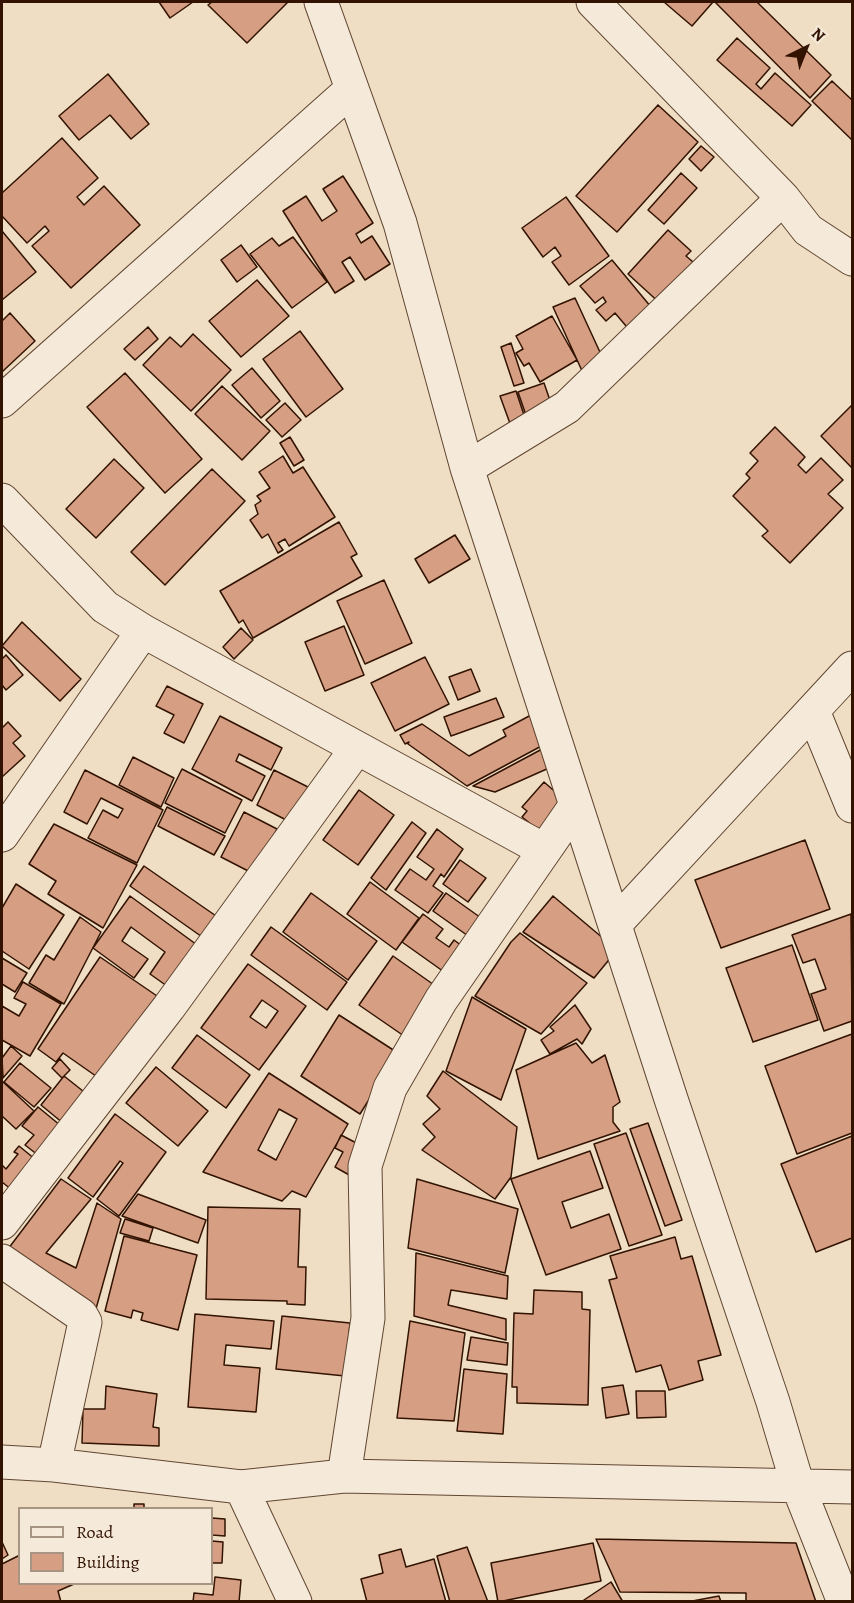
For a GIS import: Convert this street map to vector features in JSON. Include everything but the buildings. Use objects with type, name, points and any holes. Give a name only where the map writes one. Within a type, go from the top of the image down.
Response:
[{"type":"street","points":[[321,2],[400,223],[466,468],[616,923],[671,1099],[773,1402],[798,1486],[844,1602]]},
{"type":"street","points":[[593,2],[783,198],[808,230],[852,259]]},
{"type":"street","points":[[2,401],[352,89]]},
{"type":"street","points":[[466,468],[567,407],[783,198]]},
{"type":"street","points":[[2,500],[105,607],[143,631],[544,850]]},
{"type":"street","points":[[2,835],[143,631]]},
{"type":"street","points":[[616,923],[852,668]]},
{"type":"street","points":[[813,711],[852,806]]},
{"type":"street","points":[[2,1223],[169,1007],[357,748]]},
{"type":"street","points":[[344,1476],[368,1318],[365,1166],[390,1088],[441,1000],[576,805]]},
{"type":"street","points":[[2,1261],[81,1315],[85,1322],[54,1465]]},
{"type":"street","points":[[2,1462],[54,1465],[242,1487],[344,1476],[852,1487]]},
{"type":"street","points":[[242,1487],[295,1602]]}]
